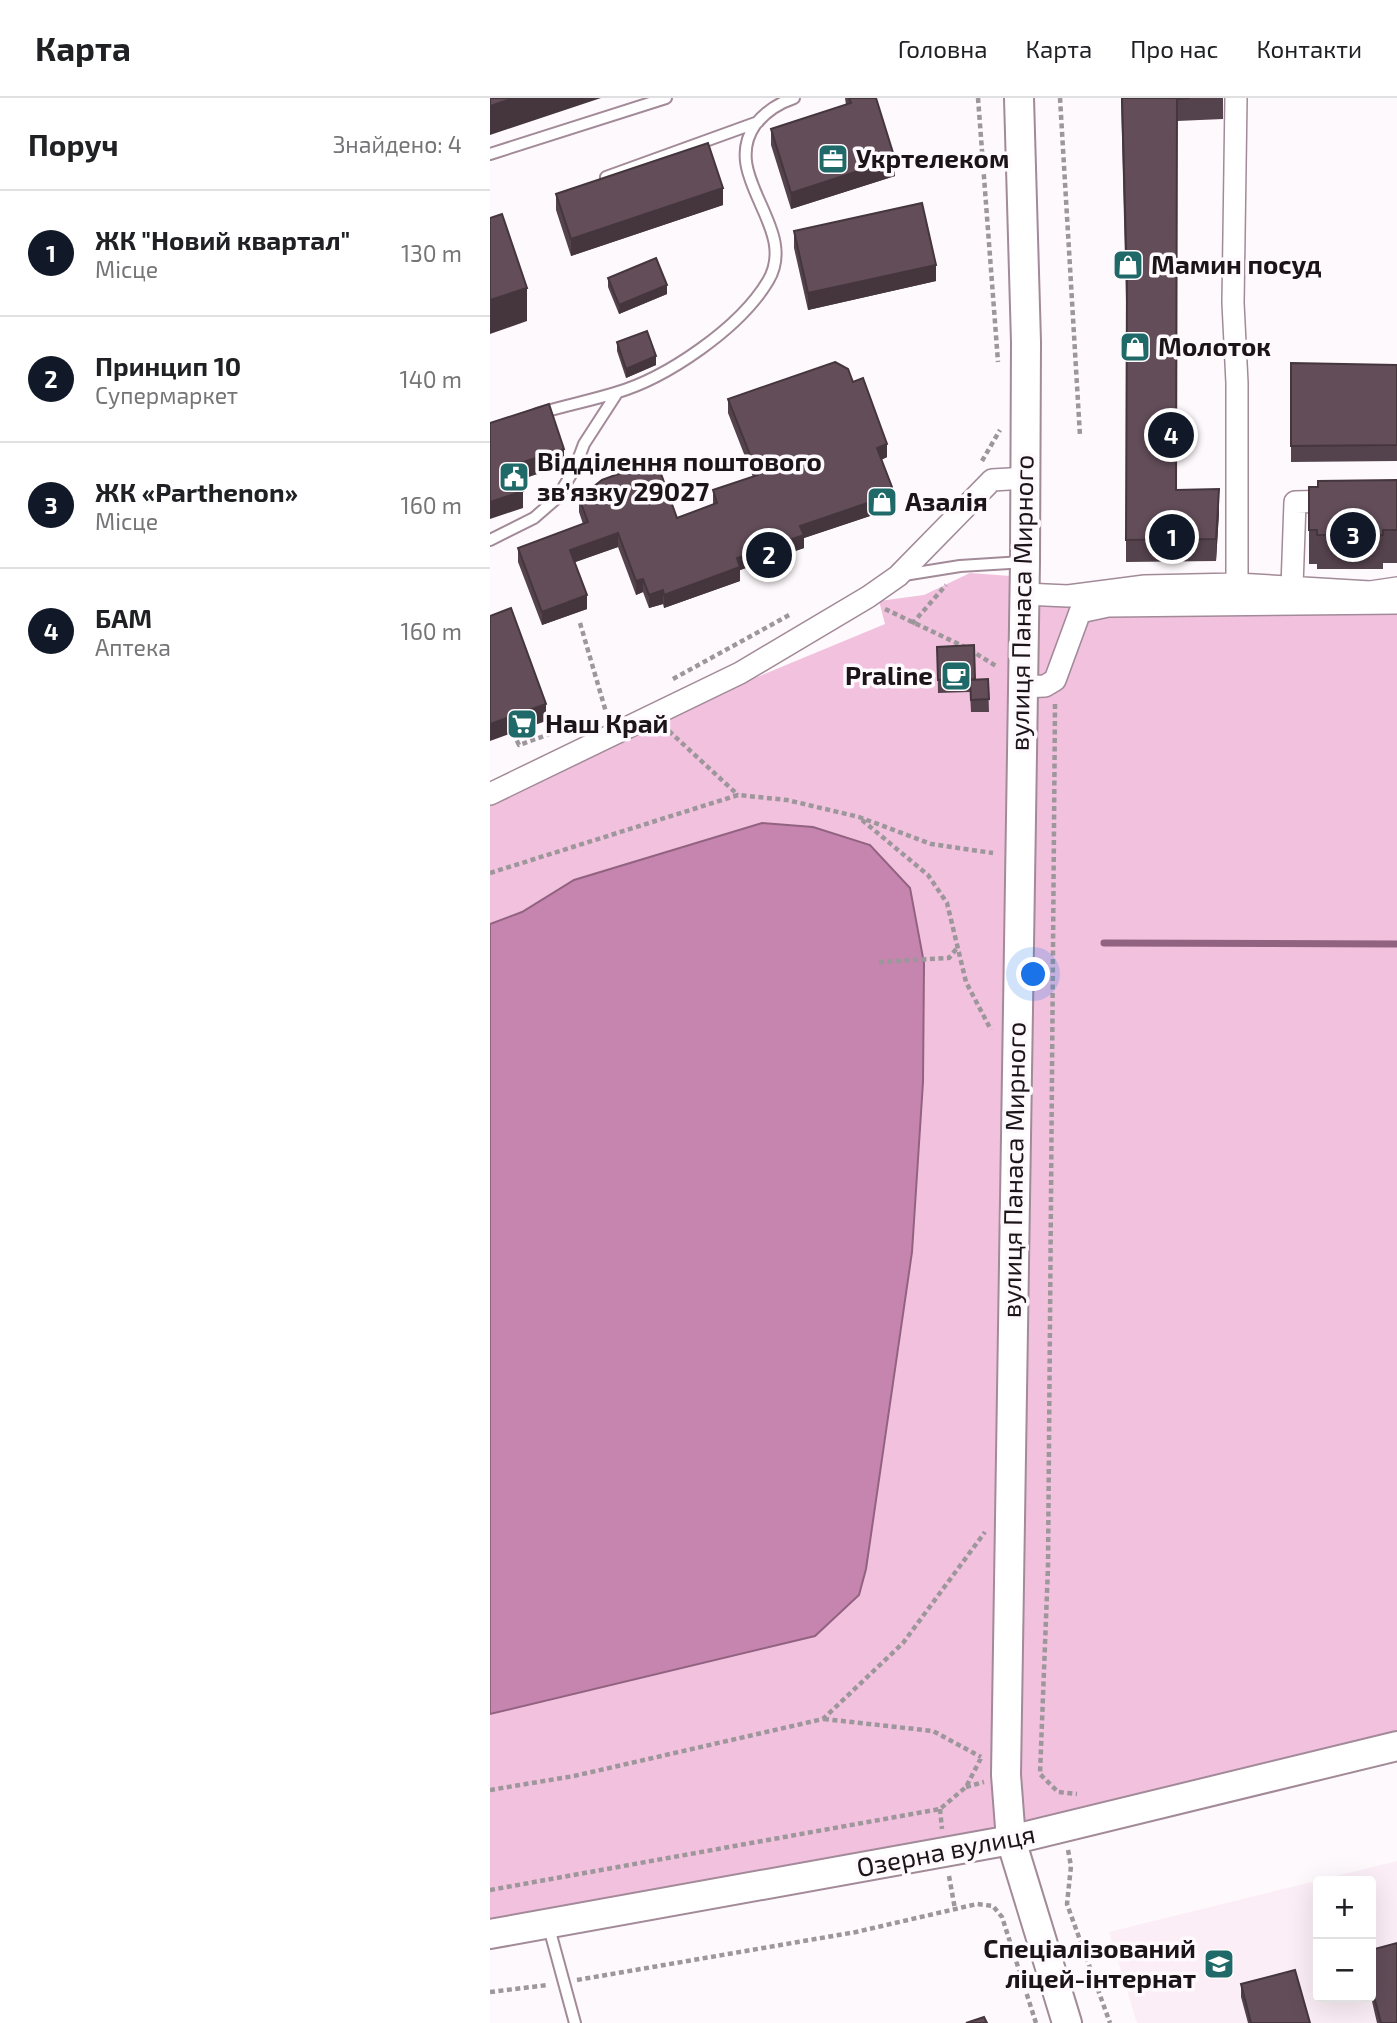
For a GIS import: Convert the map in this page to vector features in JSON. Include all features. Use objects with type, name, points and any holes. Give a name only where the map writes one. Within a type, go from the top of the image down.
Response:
[{"type":"main road","name":"вулиця Панаса Мирного","points":[[1019,98],[1026,342],[1026,478],[1024,594],[1010,682],[1006,1775],[1010,1840],[1067,2023]]},
{"type":"main road","name":"Озерна вулиця","points":[[490,1934],[1010,1840],[1397,1746]]},
{"type":"street","points":[[1237,98],[1233,303],[1237,383],[1237,584]]},
{"type":"street","points":[[490,794],[740,673],[898,576],[992,480],[1026,478]]},
{"type":"street","points":[[1292,587],[1295,502],[1350,501]]},
{"type":"street","points":[[1024,594],[1068,596],[1145,586],[1237,584],[1370,592],[1397,588]]},
{"type":"street","points":[[1010,682],[1045,686],[1055,680],[1080,612],[1108,606],[1397,603]]},
{"type":"lane","points":[[490,154],[666,98]]},
{"type":"lane","points":[[526,417],[617,393],[658,374],[726,328],[769,280],[777,252],[768,220],[747,173],[744,154],[747,137],[758,122],[785,101],[794,98]]},
{"type":"lane","points":[[596,181],[758,122]]},
{"type":"lane","points":[[490,540],[534,518],[557,498],[575,468],[584,444],[617,393]]},
{"type":"lane","points":[[898,576],[960,566],[1025,562]]},
{"type":"lane","points":[[548,1923],[575,2023]]},
{"type":"path","points":[[978,98],[999,370]]},
{"type":"path","points":[[1060,98],[1080,436]]},
{"type":"path","points":[[978,466],[1003,424]]},
{"type":"path","points":[[912,624],[947,583]]},
{"type":"path","points":[[872,593],[884,608],[912,624],[967,648],[996,666],[1010,682]]},
{"type":"path","points":[[664,683],[797,611]]},
{"type":"path","points":[[580,623],[606,712]]},
{"type":"path","points":[[996,666],[997,652]]},
{"type":"path","points":[[1055,680],[1048,1567],[1040,1774],[1058,1792],[1077,1794]]},
{"type":"path","points":[[598,716],[617,707]]},
{"type":"path","points":[[513,733],[519,745],[590,720]]},
{"type":"path","points":[[687,747],[738,795]]},
{"type":"path","points":[[490,873],[738,795],[787,800],[859,817],[931,844],[993,853]]},
{"type":"path","points":[[859,817],[928,875],[947,903],[966,982],[991,1030]]},
{"type":"path","points":[[993,839],[993,866]]},
{"type":"path","points":[[879,961],[949,958],[958,947]]},
{"type":"path","points":[[991,1017],[991,1044]]},
{"type":"path","points":[[823,1719],[903,1643],[989,1526],[989,1539]]},
{"type":"path","points":[[490,1790],[574,1776],[823,1719],[933,1731],[981,1757]]},
{"type":"path","points":[[490,1890],[940,1809],[966,1787],[981,1757],[982,1745]]},
{"type":"path","points":[[1071,1866],[1067,1904],[1110,2023]]},
{"type":"path","points":[[490,1993],[856,1932],[977,1904],[993,1906],[1002,1917],[1036,2023]]},
{"type":"shaded area","points":[[970,573],[1010,576],[995,1776],[999,1831],[490,1923],[490,805],[745,682],[885,624],[879,601],[924,595]]},
{"type":"shaded area","points":[[1035,605],[1397,610],[1397,1736],[1020,1827],[1017,1775]]},
{"type":"shaded area","points":[[762,823],[813,827],[870,845],[910,888],[924,963],[923,1082],[912,1252],[866,1569],[859,1595],[815,1636],[490,1714],[490,924],[522,912],[574,880]]},
{"type":"shaded area","name":"Спеціалізований ліцей-інтернат","points":[[1397,1861],[1397,2023],[1137,2023],[1109,1932],[1313,1882],[1313,2002],[1376,2002],[1376,1876],[1336,1876]]},
{"type":"building","points":[[490,98],[514,98],[490,106]]},
{"type":"building","points":[[849,98],[876,98],[895,159],[791,193],[771,129],[851,103]]},
{"type":"building","points":[[1122,98],[1190,98],[1177,99],[1176,490],[1219,489],[1216,539],[1126,540],[1127,281]]},
{"type":"building","points":[[708,143],[723,188],[571,239],[556,194]]},
{"type":"building","points":[[922,203],[936,265],[808,293],[794,231]]},
{"type":"building","points":[[502,214],[527,288],[490,300],[490,218]]},
{"type":"building","points":[[656,258],[667,285],[619,305],[608,278]]},
{"type":"building","points":[[647,331],[656,356],[626,369],[617,342]]},
{"type":"building","points":[[835,362],[848,369],[853,382],[863,378],[887,444],[877,448],[892,487],[885,497],[800,526],[804,535],[737,558],[740,567],[664,595],[663,590],[649,595],[643,579],[636,581],[618,533],[570,550],[587,595],[542,612],[518,548],[588,522],[579,498],[602,480],[656,460],[677,518],[717,503],[713,490],[758,475],[728,399]]},
{"type":"building","points":[[1291,363],[1397,365],[1397,445],[1291,446]]},
{"type":"building","points":[[549,404],[564,449],[514,465],[523,491],[490,502],[490,423]]},
{"type":"building","points":[[1397,480],[1397,530],[1383,530],[1383,535],[1317,535],[1317,530],[1309,530],[1309,487],[1318,487],[1318,481]]},
{"type":"building","points":[[511,608],[546,704],[490,724],[490,616]]},
{"type":"building","points":[[974,645],[975,679],[938,680],[937,647]]},
{"type":"building","points":[[988,679],[989,699],[971,700],[970,680]]},
{"type":"building","points":[[1397,1943],[1397,2023],[1381,2023],[1375,2002],[1376,1949]]},
{"type":"building","points":[[1295,1970],[1310,2023],[1251,2023],[1241,1984]]},
{"type":"building","points":[[984,2017],[987,2023],[966,2023]]},
{"type":"waterway","points":[[1104,943],[1397,944]]},
{"type":"place","name":"Укртелеком","points":[[833,159]]},
{"type":"place","name":"Мамин посуд","points":[[1128,265]]},
{"type":"place","name":"Молоток","points":[[1135,347]]},
{"type":"place","name":"БАМ","points":[[1171,435]]},
{"type":"place","name":"Відділення поштового зв’язку 29027","points":[[514,477]]},
{"type":"place","name":"Азалія","points":[[882,502]]},
{"type":"place","name":"ЖК «Parthenon»","points":[[1353,535]]},
{"type":"place","name":"ЖК \"Новий квартал\"","points":[[1172,537]]},
{"type":"place","name":"Принцип 10","points":[[769,555]]},
{"type":"place","name":"Praline","points":[[956,676]]},
{"type":"place","name":"Наш Край","points":[[522,724]]},
{"type":"place","name":"Спеціалізований ліцей-інтернат","points":[[1219,1964]]}]
